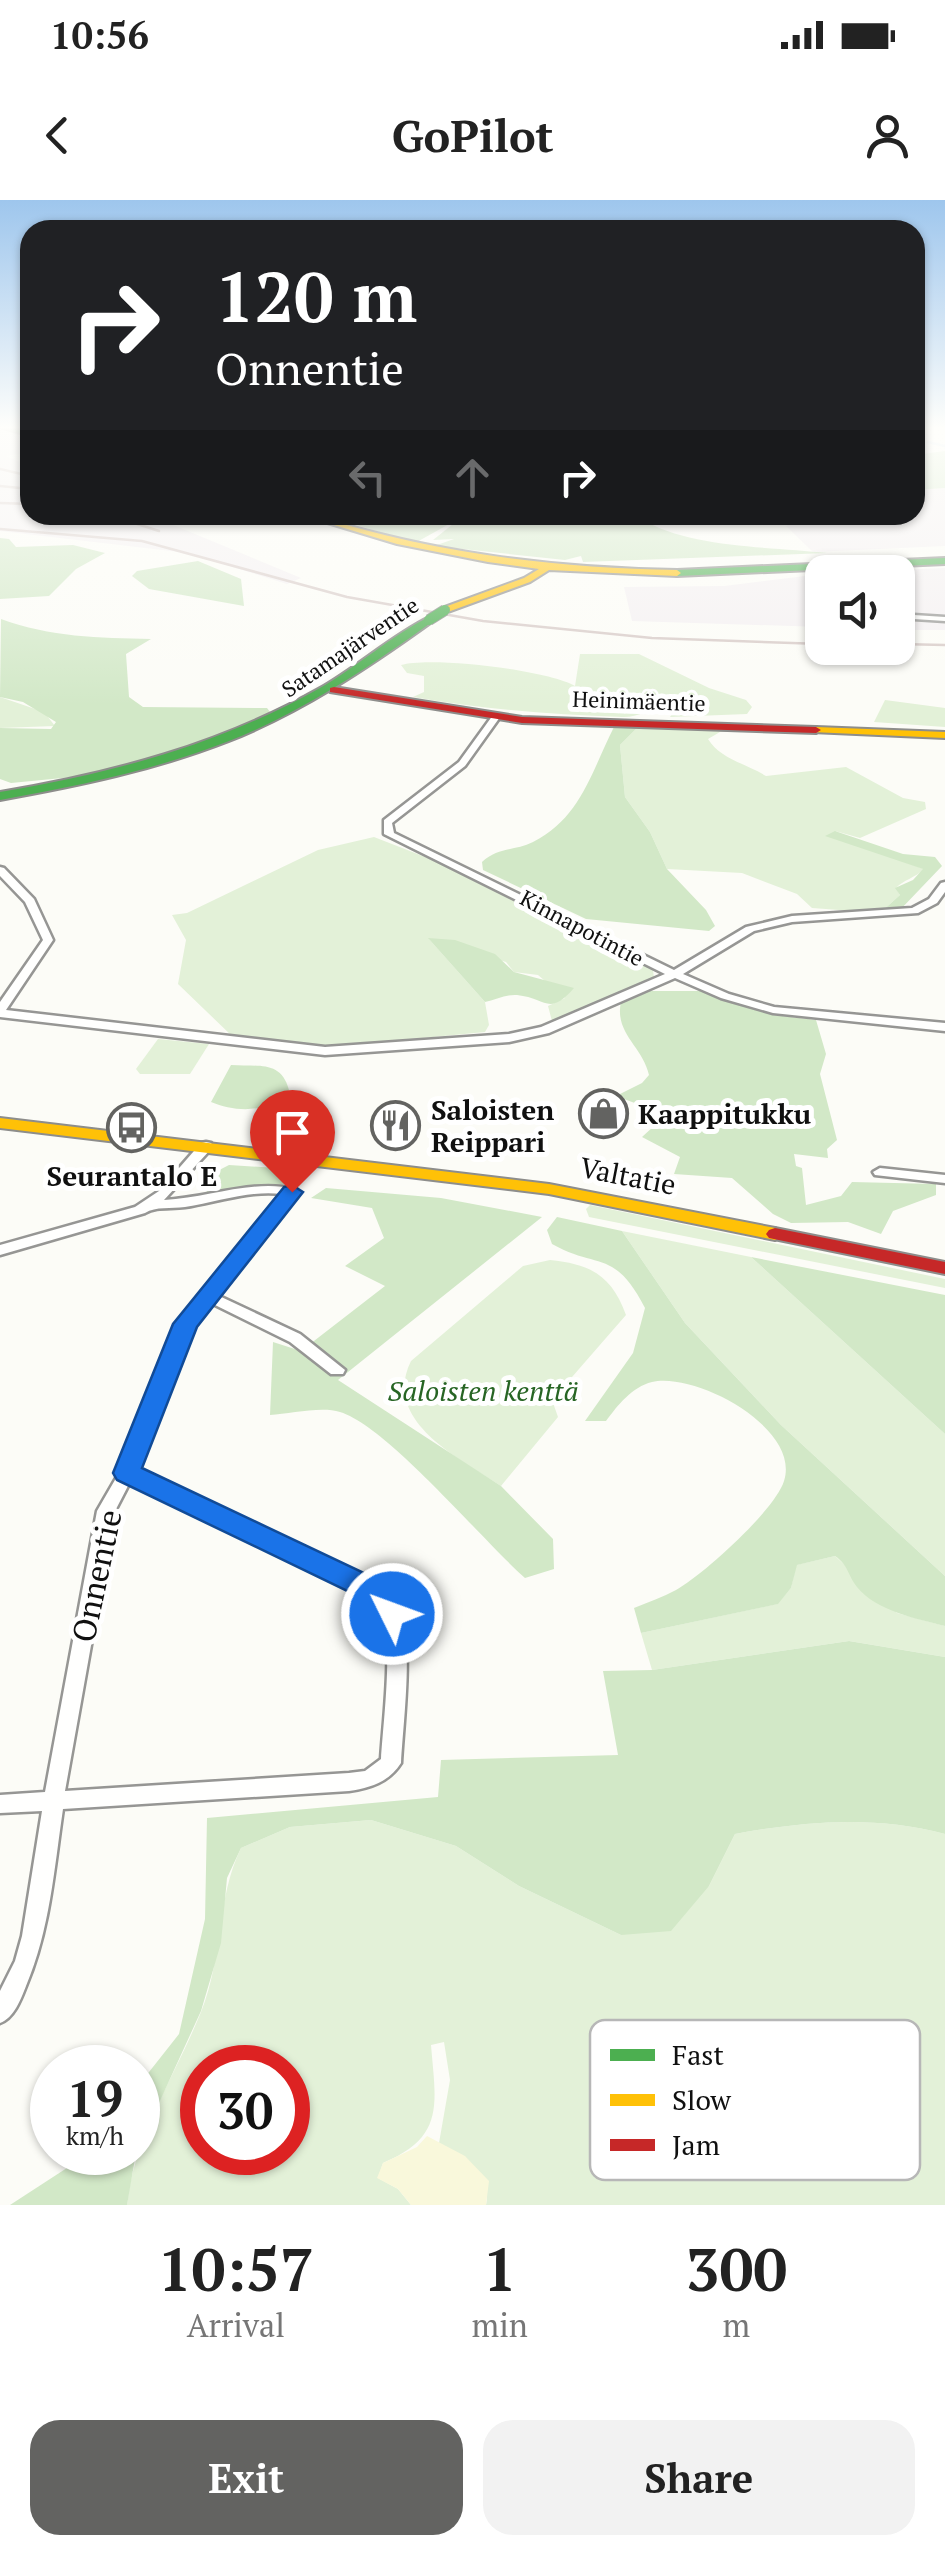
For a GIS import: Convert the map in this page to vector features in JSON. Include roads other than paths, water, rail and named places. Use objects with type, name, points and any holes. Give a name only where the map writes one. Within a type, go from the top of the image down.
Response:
[{"type":"main road","points":[[337,525],[413,549],[547,567],[714,571],[945,561]]},
{"type":"main road","name":"Satamajärventie","points":[[0,796],[108,778],[202,752],[276,722],[334,690],[437,615],[528,580],[547,567]]},
{"type":"main road","name":"Heinimäentie","points":[[334,690],[496,717],[945,735]]},
{"type":"main road","name":"Valtatie","points":[[0,1123],[602,1198],[945,1268]]},
{"type":"street","points":[[915,617],[945,619]]},
{"type":"street","name":"Kinnapotintie","points":[[496,717],[462,764],[387,822],[385,828],[396,838],[520,895],[674,975],[773,1010],[945,1027]]},
{"type":"street","points":[[0,870],[30,901],[48,940],[0,1011],[324,1051],[523,1036],[674,975],[758,926],[792,919],[914,911],[933,901],[945,886]]},
{"type":"street","points":[[0,1250],[127,1216],[151,1204],[206,1146]]},
{"type":"street","points":[[880,1172],[945,1179]]},
{"type":"street","name":"Onnentie","points":[[0,2012],[13,1994],[37,1922],[54,1800],[106,1511],[126,1473],[178,1340],[208,1296],[292,1192],[282,1189],[176,1205],[151,1204]]},
{"type":"street","points":[[208,1296],[280,1330],[337,1370]]},
{"type":"street","points":[[0,1804],[350,1782],[370,1779],[391,1764],[397,1644],[384,1600],[370,1589],[126,1473]]},
{"type":"railway","points":[[140,525],[159,531]]},
{"type":"railway","points":[[0,529],[142,541],[347,597],[483,621],[652,638],[805,643]]},
{"type":"railway","points":[[915,644],[945,645]]},
{"type":"place","name":"Kaappitukku","points":[[603,1114]]},
{"type":"place","name":"Saloisten Reippari","points":[[396,1126]]},
{"type":"place","name":"Seurantalo E","points":[[132,1128]]},
{"type":"park label","name":"Saloisten kenttä","points":[[483,1391]]}]
